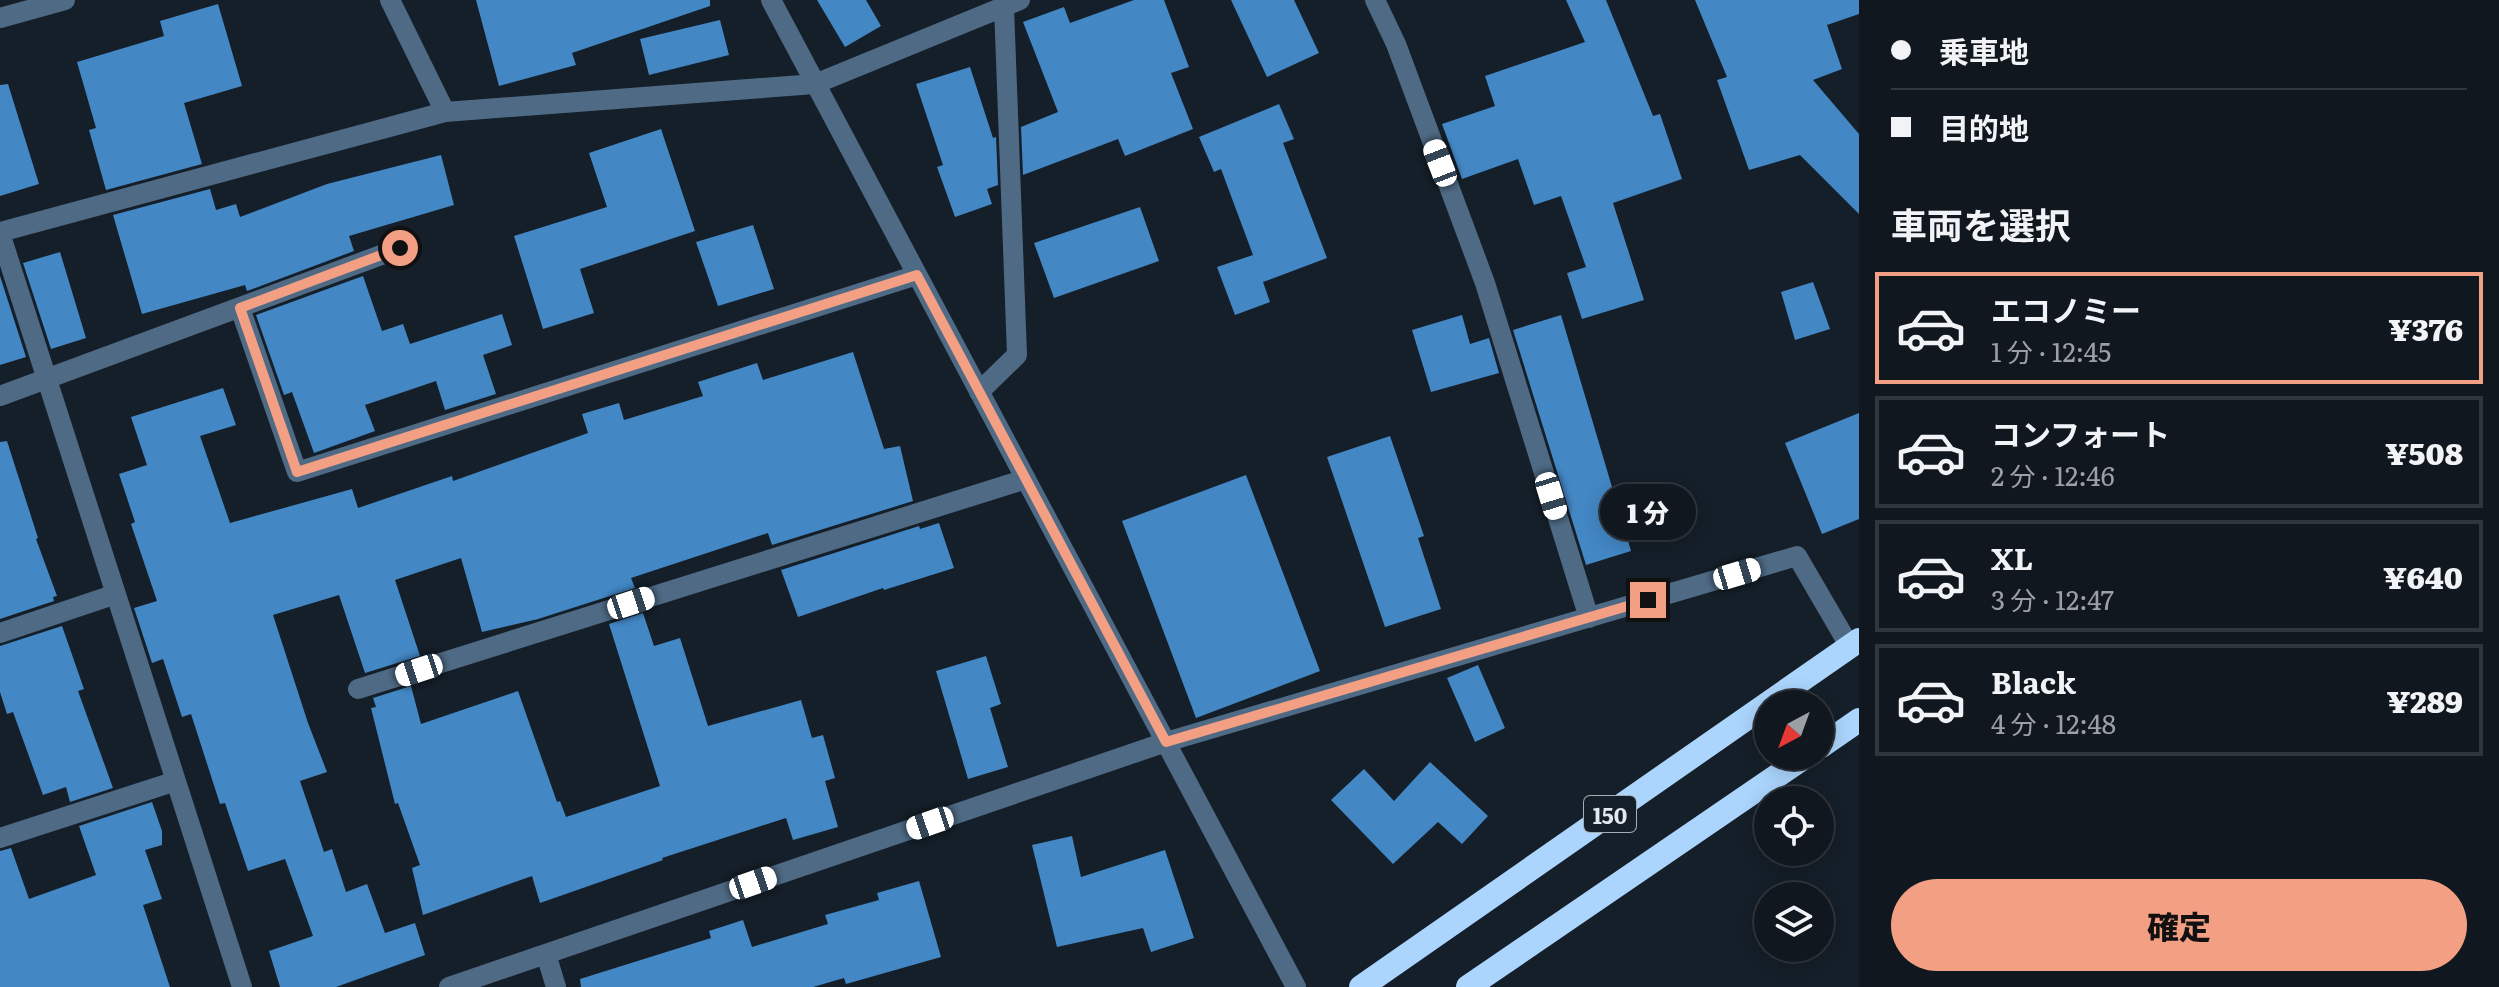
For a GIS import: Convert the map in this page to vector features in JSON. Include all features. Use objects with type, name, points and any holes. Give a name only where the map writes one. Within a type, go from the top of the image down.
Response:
[{"type":"highway","name":"150","points":[[1361,987],[1854,643]]},
{"type":"highway","points":[[1834,737],[1859,720]]},
{"type":"highway","name":"150","points":[[1468,987],[1786,770]]},
{"type":"street","points":[[0,18],[65,0]]},
{"type":"street","points":[[390,0],[445,112]]},
{"type":"street","points":[[771,0],[1296,987]]},
{"type":"street","points":[[1375,0],[1396,44],[1485,283],[1589,618]]},
{"type":"street","points":[[242,987],[0,232],[445,112],[815,84],[978,9],[1012,4],[1017,355],[979,392]]},
{"type":"street","points":[[0,396],[48,381],[400,248]]},
{"type":"street","points":[[240,308],[297,472],[917,275]]},
{"type":"street","points":[[358,689],[1026,479]]},
{"type":"street","points":[[453,986],[1166,742],[1797,556],[1854,643]]},
{"type":"street","points":[[0,633],[116,594]]},
{"type":"street","points":[[0,838],[176,781]]},
{"type":"street","points":[[546,954],[556,987]]},
{"type":"building","points":[[476,0],[710,0],[710,6],[572,53],[576,65],[499,86]]},
{"type":"building","points":[[817,0],[866,0],[881,26],[845,47]]},
{"type":"building","points":[[1134,0],[1164,0],[1189,67],[1171,73],[1193,129],[1125,156],[1118,139],[1023,175],[1021,127],[1058,112],[1023,22],[1064,7],[1070,23]]},
{"type":"building","points":[[1231,0],[1294,0],[1319,53],[1267,77]]},
{"type":"building","points":[[1566,0],[1606,0],[1653,116],[1660,114],[1682,179],[1613,203],[1644,300],[1582,319],[1567,273],[1586,267],[1561,196],[1534,205],[1518,159],[1462,179],[1442,124],[1495,106],[1485,76],[1585,42]]},
{"type":"building","points":[[1695,0],[1859,0],[1859,14],[1827,25],[1842,69],[1813,80],[1859,134],[1859,214],[1800,155],[1749,170],[1717,80],[1727,77]]},
{"type":"building","points":[[218,4],[242,86],[184,103],[202,164],[106,190],[89,130],[96,128],[77,62],[164,36],[160,21]]},
{"type":"building","points":[[720,20],[729,55],[649,75],[640,39]]},
{"type":"building","points":[[970,67],[993,138],[996,137],[998,185],[987,189],[992,204],[955,217],[937,167],[943,165],[916,84]]},
{"type":"building","points":[[8,84],[39,184],[0,196],[0,85]]},
{"type":"building","points":[[1279,104],[1294,139],[1283,143],[1327,258],[1263,282],[1270,302],[1235,315],[1217,267],[1253,255],[1221,169],[1214,172],[1199,137]]},
{"type":"building","points":[[661,129],[695,231],[580,269],[594,313],[543,329],[514,236],[607,207],[589,153]]},
{"type":"building","points":[[441,155],[454,205],[349,236],[354,251],[247,291],[245,285],[142,314],[113,215],[210,189],[216,210],[236,204],[240,217],[327,184]]},
{"type":"building","points":[[1140,207],[1159,261],[1054,298],[1034,243]]},
{"type":"building","points":[[753,225],[774,289],[718,306],[696,242]]},
{"type":"building","points":[[60,252],[86,338],[51,349],[23,263]]},
{"type":"building","points":[[0,276],[26,357],[0,365]]},
{"type":"building","points":[[363,276],[382,331],[403,324],[410,344],[502,314],[512,345],[483,355],[496,394],[445,410],[436,381],[365,405],[375,431],[314,453],[292,392],[284,395],[256,315]]},
{"type":"building","points":[[1813,282],[1830,329],[1795,340],[1781,292]]},
{"type":"building","points":[[1462,315],[1470,344],[1489,338],[1499,373],[1431,392],[1412,330]]},
{"type":"building","points":[[1561,315],[1631,551],[1586,565],[1513,330]]},
{"type":"building","points":[[853,352],[884,449],[900,446],[913,501],[772,545],[768,533],[631,578],[635,588],[538,619],[482,632],[461,558],[395,580],[420,656],[365,673],[339,595],[273,615],[327,772],[300,781],[324,852],[332,849],[346,892],[367,884],[385,933],[415,923],[425,955],[336,987],[280,987],[269,951],[313,936],[285,859],[248,871],[225,803],[220,804],[191,714],[182,717],[163,659],[152,663],[134,608],[157,601],[131,524],[135,522],[119,474],[147,465],[131,417],[223,388],[236,425],[200,436],[230,523],[352,489],[358,508],[452,476],[453,481],[588,433],[582,414],[619,403],[624,420],[703,396],[698,382],[757,363],[763,380]]},
{"type":"building","points":[[1859,413],[1859,519],[1822,534],[1785,443]]},
{"type":"building","points":[[1390,436],[1424,536],[1418,538],[1441,609],[1385,627],[1327,457]]},
{"type":"building","points":[[7,441],[36,539],[57,596],[53,597],[54,601],[0,619],[0,442]]},
{"type":"building","points":[[1246,475],[1320,671],[1196,718],[1122,521]]},
{"type":"building","points":[[939,523],[954,568],[798,617],[781,570],[919,526],[920,529]]},
{"type":"building","points":[[643,613],[654,646],[680,638],[708,726],[801,700],[812,738],[823,735],[835,778],[825,781],[838,827],[793,840],[786,818],[662,858],[540,903],[532,876],[423,915],[412,868],[420,865],[398,803],[395,804],[371,708],[376,707],[373,698],[411,686],[421,724],[518,691],[557,802],[560,801],[566,817],[660,786],[609,624]]},
{"type":"building","points":[[62,626],[84,689],[78,691],[113,788],[70,802],[66,787],[43,795],[13,712],[7,714],[0,692],[0,646]]},
{"type":"building","points":[[986,656],[1001,704],[990,708],[1008,767],[968,779],[936,671]]},
{"type":"building","points":[[1478,665],[1505,728],[1475,742],[1447,678]]},
{"type":"building","points":[[1430,762],[1488,816],[1462,844],[1438,822],[1393,864],[1331,800],[1364,769],[1394,801]]},
{"type":"building","points":[[152,802],[162,831],[162,845],[145,850],[162,899],[143,905],[170,987],[0,987],[0,851],[11,848],[29,899],[96,875],[79,826]]},
{"type":"building","points":[[1072,836],[1081,877],[1165,850],[1194,938],[1151,952],[1143,928],[1057,947],[1032,845]]},
{"type":"building","points":[[919,881],[941,957],[846,984],[844,978],[813,987],[581,987],[580,979],[711,938],[709,931],[743,920],[752,947],[828,924],[825,915],[879,900],[877,893]]},
{"type":"route","points":[[400,248],[240,308],[297,472],[917,275],[1166,742],[1648,600]]}]
